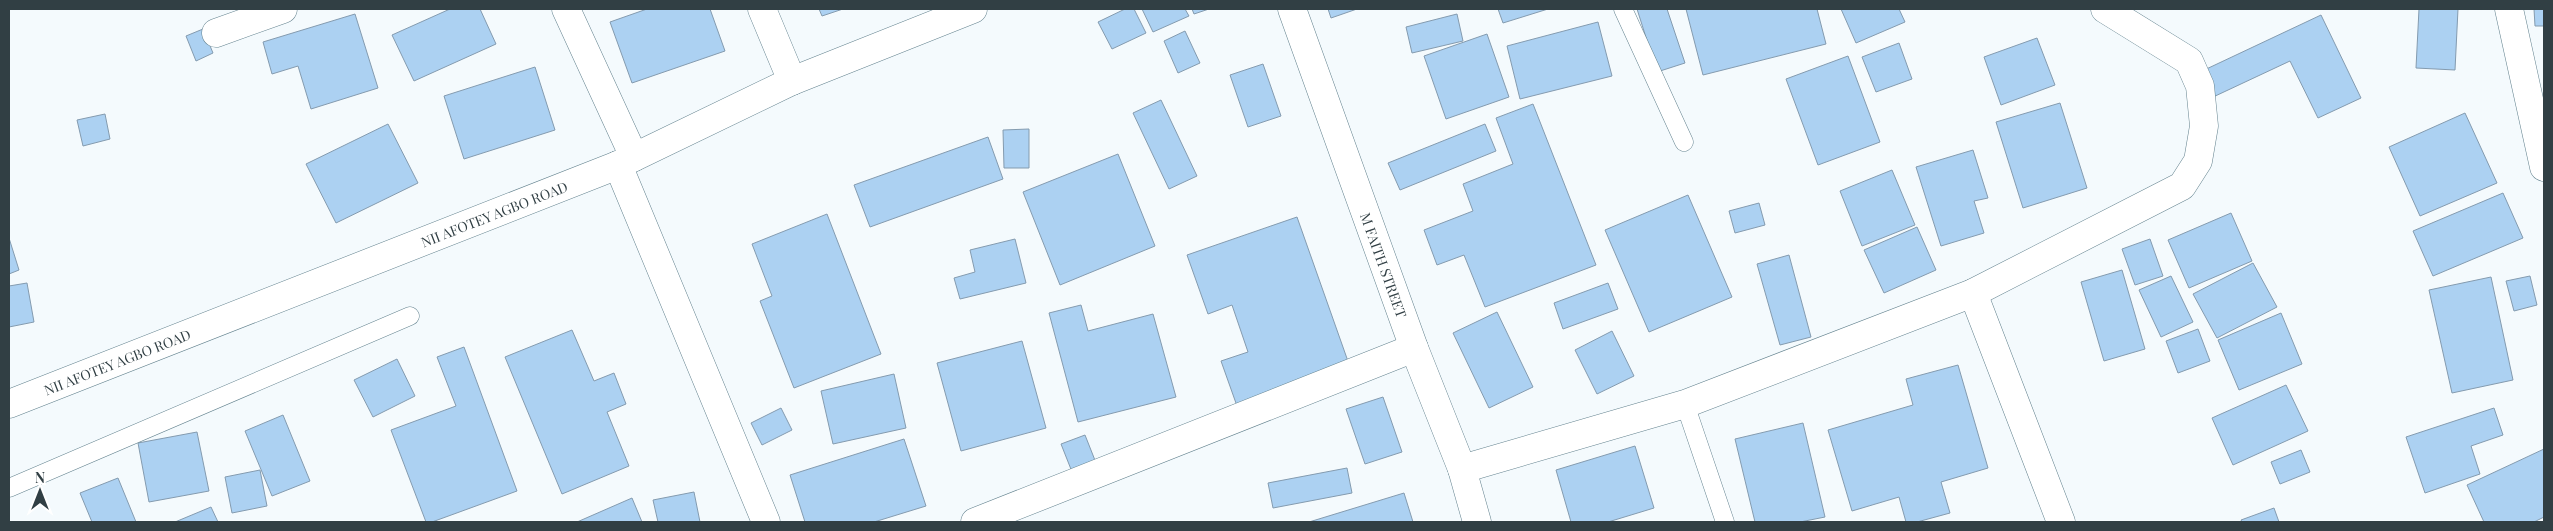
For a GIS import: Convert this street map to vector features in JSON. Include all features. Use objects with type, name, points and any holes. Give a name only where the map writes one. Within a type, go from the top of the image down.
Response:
[{"type":"street","points":[[216,33],[283,9]]},
{"type":"street","points":[[566,9],[766,522]]},
{"type":"street","points":[[762,9],[792,81]]},
{"type":"street","name":"NII AFOTEY AGBO ROAD","points":[[9,404],[626,161],[792,81],[973,9]]},
{"type":"street","name":"M FAITH STREET","points":[[1292,9],[1414,348],[1462,469],[1477,522]]},
{"type":"street","points":[[1462,469],[1685,404],[1973,293],[2182,186],[2198,161],[2204,126],[2200,86],[2189,61],[2104,9]]},
{"type":"street","points":[[2508,9],[2544,168]]},
{"type":"street","points":[[1973,293],[2061,522]]},
{"type":"street","points":[[975,522],[1414,348]]},
{"type":"lane","points":[[1623,9],[1684,142]]},
{"type":"lane","points":[[9,488],[410,316]]},
{"type":"lane","points":[[1685,404],[1725,522]]},
{"type":"building","points":[[450,9],[480,9],[496,44],[414,81],[392,35]]},
{"type":"building","points":[[647,9],[710,9],[725,51],[632,83],[610,22]]},
{"type":"building","points":[[819,9],[843,9],[822,16]]},
{"type":"building","points":[[1125,9],[1134,9],[1146,33],[1112,49],[1098,22]]},
{"type":"building","points":[[1142,9],[1185,9],[1189,16],[1153,32]]},
{"type":"building","points":[[1192,9],[1209,9],[1194,14]]},
{"type":"building","points":[[1328,9],[1357,9],[1331,18]]},
{"type":"building","points":[[1498,9],[1548,9],[1503,23]]},
{"type":"building","points":[[1637,9],[1667,9],[1685,63],[1657,72]]},
{"type":"building","points":[[1686,9],[1817,9],[1826,44],[1703,75]]},
{"type":"building","points":[[1841,9],[1899,9],[1905,22],[1856,43]]},
{"type":"building","points":[[2419,9],[2458,9],[2455,70],[2416,68]]},
{"type":"building","points":[[2534,9],[2544,9],[2544,26],[2535,26]]},
{"type":"building","points":[[355,14],[378,88],[311,109],[298,66],[272,74],[263,42]]},
{"type":"building","points":[[1457,14],[1463,41],[1412,53],[1406,27]]},
{"type":"building","points":[[2321,15],[2361,98],[2318,118],[2290,61],[2211,98],[2200,72]]},
{"type":"building","points":[[1598,22],[1612,76],[1520,99],[1507,46]]},
{"type":"building","points":[[203,29],[213,53],[196,61],[186,36]]},
{"type":"building","points":[[1185,31],[1200,63],[1178,73],[1164,41]]},
{"type":"building","points":[[1487,34],[1509,97],[1446,119],[1424,56]]},
{"type":"building","points":[[2037,38],[2055,85],[2001,105],[1984,57]]},
{"type":"building","points":[[1899,43],[1912,79],[1876,92],[1862,57]]},
{"type":"building","points":[[1848,56],[1880,142],[1818,165],[1786,79]]},
{"type":"building","points":[[1263,64],[1281,116],[1248,127],[1230,75]]},
{"type":"building","points":[[535,67],[555,130],[464,159],[444,96]]},
{"type":"building","points":[[1161,100],[1197,176],[1169,189],[1133,113]]},
{"type":"building","points":[[2060,103],[2087,188],[2023,208],[1996,122]]},
{"type":"building","points":[[1533,104],[1596,265],[1485,307],[1464,255],[1437,265],[1424,230],[1473,211],[1463,184],[1513,164],[1496,118]]},
{"type":"building","points":[[2465,113],[2497,183],[2420,216],[2389,147]]},
{"type":"building","points":[[105,114],[110,139],[83,146],[77,120]]},
{"type":"building","points":[[388,124],[418,183],[336,223],[306,164]]},
{"type":"building","points":[[1485,124],[1496,151],[1400,190],[1388,163]]},
{"type":"building","points":[[1029,129],[1029,168],[1004,168],[1003,130]]},
{"type":"building","points":[[988,137],[1003,179],[870,227],[854,185]]},
{"type":"building","points":[[1973,150],[1988,198],[1974,201],[1984,233],[1941,246],[1916,167]]},
{"type":"building","points":[[1118,154],[1155,246],[1060,285],[1023,192]]},
{"type":"building","points":[[1892,170],[1915,225],[1862,246],[1840,191]]},
{"type":"building","points":[[2503,193],[2523,238],[2433,276],[2413,231]]},
{"type":"building","points":[[1688,195],[1732,297],[1649,332],[1605,230]]},
{"type":"building","points":[[1759,203],[1765,225],[1735,233],[1729,211]]},
{"type":"building","points":[[2231,213],[2252,261],[2189,288],[2168,240]]},
{"type":"building","points":[[827,214],[881,354],[794,388],[760,301],[772,296],[752,244]]},
{"type":"building","points":[[1297,217],[1350,367],[1237,406],[1221,361],[1248,352],[1232,305],[1208,314],[1187,255]]},
{"type":"building","points":[[1917,227],[1936,270],[1884,293],[1864,250]]},
{"type":"building","points":[[9,238],[19,270],[9,274]]},
{"type":"building","points":[[1015,239],[1026,283],[960,299],[954,278],[975,272],[970,250]]},
{"type":"building","points":[[2150,239],[2163,276],[2135,285],[2122,249]]},
{"type":"building","points":[[1789,255],[1811,337],[1780,345],[1757,264]]},
{"type":"building","points":[[2253,263],[2277,307],[2217,338],[2193,294]]},
{"type":"building","points":[[2122,270],[2145,349],[2104,361],[2081,282]]},
{"type":"building","points":[[2171,276],[2193,322],[2161,337],[2139,290]]},
{"type":"building","points":[[2530,276],[2537,305],[2514,311],[2506,281]]},
{"type":"building","points":[[2491,277],[2513,380],[2452,393],[2429,290]]},
{"type":"building","points":[[27,283],[34,322],[9,327],[9,286]]},
{"type":"building","points":[[1608,283],[1618,309],[1563,329],[1554,303]]},
{"type":"building","points":[[1081,305],[1088,331],[1153,314],[1176,397],[1078,422],[1049,313]]},
{"type":"building","points":[[1497,312],[1533,387],[1489,408],[1453,333]]},
{"type":"building","points":[[2281,313],[2302,364],[2239,390],[2218,340]]},
{"type":"building","points":[[2198,329],[2210,361],[2178,373],[2166,341]]},
{"type":"building","points":[[572,330],[594,381],[614,373],[626,404],[607,412],[629,466],[562,494],[505,357]]},
{"type":"building","points":[[1612,331],[1634,376],[1597,394],[1575,350]]},
{"type":"building","points":[[1022,341],[1046,428],[961,451],[937,363]]},
{"type":"building","points":[[464,347],[517,491],[432,522],[426,522],[391,430],[456,406],[437,357]]},
{"type":"building","points":[[397,359],[415,396],[373,417],[354,380]]},
{"type":"building","points":[[1958,365],[1988,468],[1941,482],[1950,513],[1917,522],[1906,522],[1899,497],[1852,511],[1828,430],[1913,405],[1906,379]]},
{"type":"building","points":[[894,374],[906,428],[833,444],[821,391]]},
{"type":"building","points":[[2286,385],[2308,431],[2233,465],[2212,418]]},
{"type":"building","points":[[1383,397],[1402,452],[1365,464],[1346,409]]},
{"type":"building","points":[[781,408],[792,430],[762,445],[751,423]]},
{"type":"building","points":[[2494,408],[2503,435],[2471,446],[2480,474],[2425,493],[2406,437]]},
{"type":"building","points":[[283,415],[310,481],[272,496],[245,431]]},
{"type":"building","points":[[1803,423],[1825,517],[1800,522],[1755,522],[1735,439]]},
{"type":"building","points":[[197,432],[209,491],[149,502],[138,443]]},
{"type":"building","points":[[1085,435],[1102,478],[1078,487],[1061,444]]},
{"type":"building","points":[[904,439],[926,506],[874,522],[805,522],[790,475]]},
{"type":"building","points":[[1635,446],[1654,508],[1608,522],[1571,522],[1556,470]]},
{"type":"building","points":[[2544,449],[2544,517],[2534,522],[2484,522],[2467,485]]},
{"type":"building","points":[[2301,450],[2310,472],[2280,484],[2271,462]]},
{"type":"building","points":[[1347,468],[1352,493],[1273,508],[1268,483]]},
{"type":"building","points":[[260,470],[267,506],[232,513],[225,477]]},
{"type":"building","points":[[118,478],[136,522],[92,522],[80,493]]},
{"type":"building","points":[[694,492],[700,522],[658,522],[653,500]]},
{"type":"building","points":[[1404,493],[1413,522],[1309,522]]},
{"type":"building","points":[[632,498],[642,522],[577,522]]},
{"type":"building","points":[[211,507],[218,522],[175,522]]},
{"type":"building","points":[[2274,508],[2279,522],[2242,522],[2241,520]]}]
